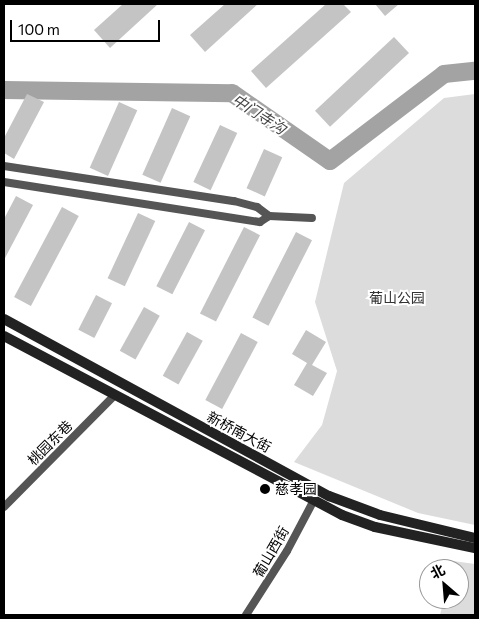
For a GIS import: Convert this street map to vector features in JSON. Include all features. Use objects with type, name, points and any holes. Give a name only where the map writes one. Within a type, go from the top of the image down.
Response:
[{"type":"main road","name":"新桥南大街","points":[[4,318],[329,496],[380,515],[475,538]]},
{"type":"main road","name":"新桥南大街","points":[[4,336],[114,396],[314,500],[375,528],[475,548]]},
{"type":"street","points":[[4,166],[234,201],[257,207],[269,216],[312,218]]},
{"type":"street","points":[[4,182],[260,222],[269,216]]},
{"type":"street","name":"桃园东巷","points":[[4,507],[114,396]]},
{"type":"street","name":"葡山西街","points":[[246,615],[287,551],[314,500]]},
{"type":"green space","name":"葡山公园","points":[[475,94],[475,525],[418,513],[294,462],[322,425],[337,371],[315,302],[344,183],[444,98]]},
{"type":"green space","points":[[469,563],[475,564],[475,615],[440,615],[442,609],[469,609]]},
{"type":"building","points":[[123,4],[158,4],[110,48],[94,30]]},
{"type":"building","points":[[225,4],[258,4],[205,52],[190,35]]},
{"type":"building","points":[[326,4],[343,4],[351,12],[266,88],[251,71]]},
{"type":"building","points":[[375,4],[399,4],[385,16]]},
{"type":"building","points":[[394,37],[409,53],[330,127],[315,111]]},
{"type":"building","points":[[27,94],[44,102],[14,159],[4,153],[4,138]]},
{"type":"building","points":[[119,102],[137,110],[108,176],[90,168]]},
{"type":"building","points":[[172,108],[190,116],[161,183],[142,175]]},
{"type":"building","points":[[220,125],[237,133],[211,190],[193,182]]},
{"type":"building","points":[[264,149],[282,157],[265,196],[247,188]]},
{"type":"building","points":[[16,196],[33,205],[4,260],[4,219]]},
{"type":"building","points":[[62,207],[79,216],[31,306],[14,297]]},
{"type":"building","points":[[138,213],[155,221],[125,286],[108,278]]},
{"type":"building","points":[[189,222],[205,230],[172,294],[156,286]]},
{"type":"building","points":[[244,227],[260,235],[216,322],[200,313]]},
{"type":"building","points":[[296,232],[312,240],[268,326],[252,318]]},
{"type":"building","points":[[96,295],[112,303],[94,338],[78,330]]},
{"type":"building","points":[[144,307],[160,316],[136,359],[120,351]]},
{"type":"building","points":[[306,330],[326,342],[312,365],[327,373],[313,396],[294,385],[307,363],[292,354]]},
{"type":"building","points":[[187,332],[203,341],[179,384],[163,376]]},
{"type":"building","points":[[241,333],[258,342],[222,409],[205,400]]},
{"type":"waterway","name":"中门寺沟","points":[[4,90],[232,93],[330,161],[444,74],[475,71]]},
{"type":"place","name":"慈孝园","points":[[265,489]]}]
